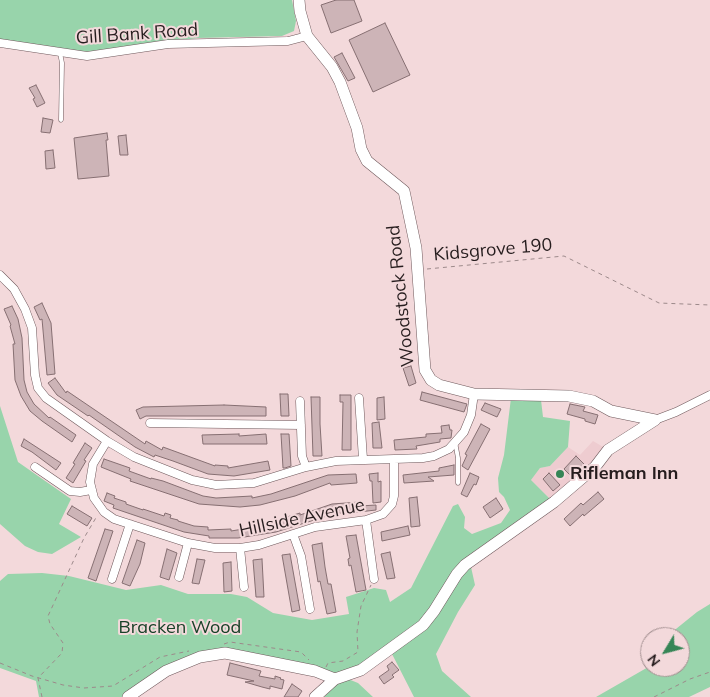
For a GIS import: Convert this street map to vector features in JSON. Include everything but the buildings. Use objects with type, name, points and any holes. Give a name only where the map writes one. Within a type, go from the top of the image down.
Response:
[{"type":"street","name":"Woodstock Road","points":[[300,6],[307,36],[332,67],[340,82],[357,128],[361,149],[367,161],[404,190],[416,248],[426,370],[431,380],[439,386],[474,394],[568,396],[593,401],[612,411],[655,420]]},
{"type":"street","name":"Gill Bank Road","points":[[0,43],[87,56],[168,44],[288,41],[307,36]]},
{"type":"street","points":[[0,275],[14,289],[32,328],[32,351],[38,388],[46,398],[107,441],[134,457],[192,480],[216,485],[254,483],[336,460],[423,458],[434,456],[449,449],[464,432],[471,415],[474,394]]},
{"type":"street","points":[[315,697],[335,679],[360,670],[423,625],[457,574],[474,558],[554,502],[595,467],[608,450],[655,420],[710,395]]},
{"type":"street","points":[[359,398],[363,459]]},
{"type":"street","points":[[300,401],[302,456],[306,467]]},
{"type":"street","points":[[150,423],[301,425]]},
{"type":"street","points":[[101,509],[94,498],[90,482],[93,464],[107,441]]},
{"type":"street","name":"Hillside Avenue","points":[[101,509],[114,519],[188,543],[215,548],[240,548],[259,545],[330,524],[366,520],[383,514],[392,504],[394,496],[394,458]]},
{"type":"street","points":[[35,467],[70,490],[80,492],[91,490]]},
{"type":"street","points":[[366,520],[374,579]]},
{"type":"street","points":[[112,579],[130,524]]},
{"type":"street","points":[[293,534],[301,556],[312,604]]},
{"type":"street","points":[[179,577],[188,543]]},
{"type":"street","points":[[240,548],[244,588]]},
{"type":"street","points":[[128,697],[166,671],[200,657],[225,653],[323,674],[335,679]]},
{"type":"lane","points":[[60,52],[62,64],[61,120]]},
{"type":"lane","points":[[455,442],[458,458],[458,484]]},
{"type":"path","name":"Kidsgrove 190","points":[[418,270],[564,256],[659,303],[710,305]]},
{"type":"path","points":[[42,697],[38,678],[62,653],[63,643],[50,624],[48,616],[84,538],[101,509]]},
{"type":"path","points":[[323,674],[328,663],[343,662],[358,652],[357,632],[361,606],[374,579]]},
{"type":"path","points":[[654,697],[690,679],[710,673]]},
{"type":"shaded area","name":"Rifleman Inn","points":[[593,441],[605,448],[589,469],[550,499],[531,480],[540,468],[550,466],[568,447],[580,455]]},
{"type":"green space","points":[[0,0],[292,0],[296,21],[294,31],[282,36],[197,38],[90,53],[0,40]]},
{"type":"green space","name":"Bracken Wood","points":[[511,398],[541,400],[543,417],[570,421],[568,447],[550,466],[540,468],[531,480],[550,499],[475,551],[427,616],[358,667],[336,673],[263,657],[200,657],[125,697],[39,697],[36,681],[0,668],[0,581],[8,574],[42,573],[69,576],[126,590],[161,585],[188,594],[231,594],[247,597],[273,613],[312,620],[349,614],[346,597],[374,588],[386,590],[390,602],[411,588],[453,506],[458,504],[465,517],[464,528],[472,534],[501,523],[510,510],[504,497],[499,492],[498,478],[504,455]]},
{"type":"green space","points":[[0,406],[18,462],[71,499],[59,524],[81,537],[52,554],[38,552],[25,546],[0,524]]},
{"type":"green space","points":[[471,567],[475,585],[458,612],[436,654],[442,671],[471,697],[414,697],[391,652],[425,627],[460,576]]},
{"type":"green space","points":[[710,604],[710,687],[689,697],[596,697],[640,672],[640,677],[690,677],[690,627],[678,627]]},
{"type":"green space","points":[[343,677],[358,683],[373,697],[324,697]]},
{"type":"place","name":"Rifleman Inn","points":[[560,474]]}]
